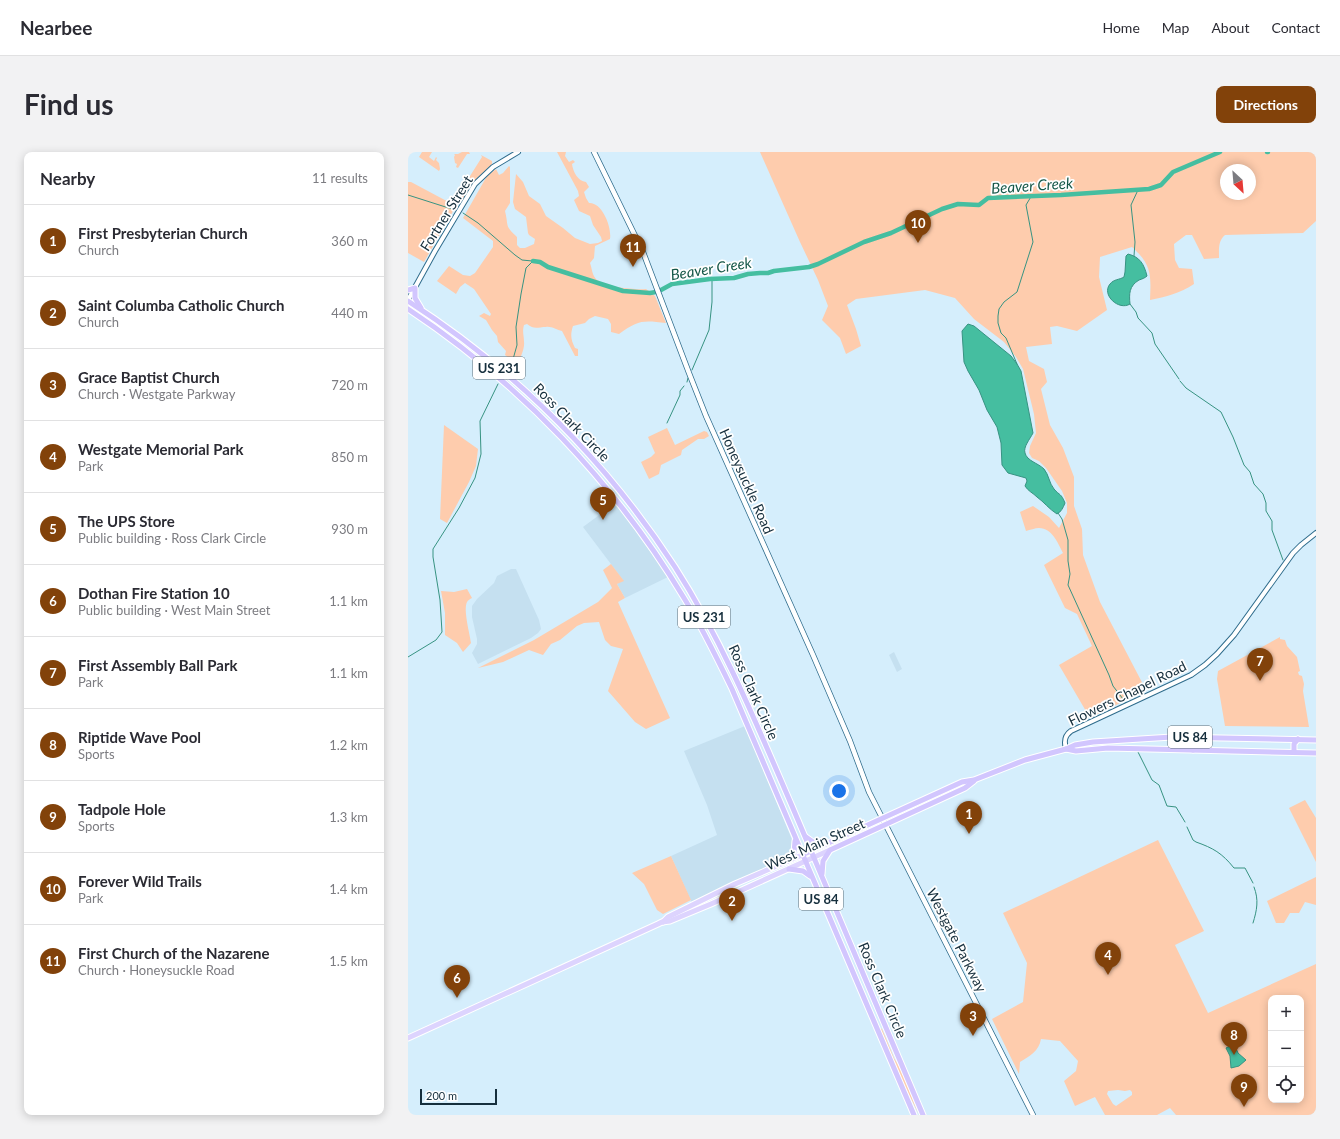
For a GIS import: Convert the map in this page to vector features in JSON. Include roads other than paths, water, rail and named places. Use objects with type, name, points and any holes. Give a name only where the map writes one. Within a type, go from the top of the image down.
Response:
[{"type":"highway","points":[[408,290],[414,288],[416,300],[423,312]]},
{"type":"highway","name":"Ross Clark Circle","points":[[408,301],[472,346],[532,397],[587,453],[621,493],[647,527],[675,568],[720,646],[762,737],[923,1115]]},
{"type":"highway","name":"Ross Clark Circle","points":[[408,309],[483,365],[530,406],[600,480],[634,523],[661,561],[713,650],[732,689],[914,1115]]},
{"type":"highway","points":[[408,316],[418,316]]},
{"type":"highway","points":[[518,396],[529,398],[532,397]]},
{"type":"highway","points":[[530,406],[534,404],[541,406]]},
{"type":"highway","points":[[751,733],[757,737],[762,737]]},
{"type":"highway","points":[[1181,750],[1191,744],[1192,737]]},
{"type":"highway","points":[[1193,750],[1195,743],[1202,737]]},
{"type":"highway","name":"West Main Street","points":[[802,855],[962,782],[974,780],[1025,760],[1066,749],[1075,745],[1129,738],[1202,737],[1316,740]]},
{"type":"highway","points":[[1120,748],[1120,746],[1129,738]]},
{"type":"highway","points":[[1294,752],[1294,744],[1298,739]]},
{"type":"highway","points":[[755,741],[766,746]]},
{"type":"highway","points":[[1124,742],[1127,748]]},
{"type":"highway","name":"West Main Street","points":[[1066,749],[1076,751],[1093,748],[1127,748],[1316,753]]},
{"type":"highway","name":"West Main Street","points":[[830,850],[965,788],[974,780]]},
{"type":"highway","points":[[804,836],[813,842],[827,844]]},
{"type":"highway","points":[[788,861],[794,853],[796,840]]},
{"type":"highway","name":"US 84","points":[[822,877],[823,861],[830,850]]},
{"type":"highway","points":[[789,869],[803,871],[812,877]]},
{"type":"highway","points":[[847,960],[854,965],[859,965]]},
{"type":"highway","points":[[852,971],[858,973],[866,980]]},
{"type":"highway","points":[[871,1014],[882,1019]]},
{"type":"highway","points":[[874,1023],[880,1025],[886,1030]]},
{"type":"main road","name":"Honeysuckle Road","points":[[594,152],[643,252],[706,416],[813,654],[850,741],[869,792],[883,819]]},
{"type":"main road","name":"Westgate Parkway","points":[[883,819],[1033,1115]]},
{"type":"main road","name":"West Main Street","points":[[662,922],[670,921],[830,850]]},
{"type":"main road","name":"West Main Street","points":[[408,1038],[662,922],[668,917],[746,879],[802,855]]},
{"type":"street","name":"Fortner Street","points":[[408,301],[435,250],[476,184],[493,167],[518,152]]},
{"type":"street","name":"Flowers Chapel Road","points":[[1066,749],[1065,740],[1071,731],[1181,680],[1196,672],[1212,659],[1234,635],[1293,553],[1316,533]]},
{"type":"waterway","name":"Beaver Creek","points":[[661,290],[672,284],[710,279],[734,278],[748,274],[768,273],[809,267],[864,242],[891,233],[942,209],[958,204],[979,205],[988,198],[1149,189],[1161,185],[1173,172],[1220,152]]},
{"type":"waterway","points":[[1134,256],[1135,242],[1131,205],[1138,190]]},
{"type":"waterway","name":"Beaver Creek","points":[[408,195],[455,210]]},
{"type":"waterway","points":[[1017,364],[1006,338],[1001,333],[998,323],[998,316],[999,309],[1004,302],[1017,292],[1033,242],[1026,205],[1032,195]]},
{"type":"waterway","name":"Beaver Creek","points":[[463,213],[478,223],[522,260],[532,261]]},
{"type":"waterway","points":[[510,370],[517,345],[516,327],[526,268],[533,261]]},
{"type":"waterway","name":"Beaver Creek","points":[[533,261],[540,262],[548,267],[623,291],[656,292]]},
{"type":"waterway","points":[[692,370],[709,330],[712,302],[712,280]]},
{"type":"waterway","points":[[1130,304],[1136,312],[1138,318],[1152,333],[1155,344],[1179,379]]},
{"type":"waterway","points":[[687,382],[688,378]]},
{"type":"waterway","points":[[1180,381],[1186,388],[1221,412],[1244,465],[1250,472],[1254,484],[1263,494],[1266,503],[1266,511],[1272,521],[1272,530],[1283,560]]},
{"type":"waterway","points":[[408,657],[436,640],[442,632],[440,600],[433,549],[459,508],[475,478],[481,454],[480,421],[498,384]]},
{"type":"waterway","points":[[667,423],[680,395],[680,391],[684,386]]},
{"type":"waterway","points":[[1058,513],[1062,519],[1068,540],[1068,561],[1070,574],[1068,585],[1113,686],[1126,704]]},
{"type":"waterway","points":[[1138,752],[1152,780],[1159,785],[1167,806],[1176,807],[1185,822]]},
{"type":"waterway","points":[[1187,827],[1193,840],[1217,852],[1234,868],[1245,868],[1253,883]]},
{"type":"waterway","points":[[1253,923],[1257,905],[1257,896],[1254,887]]},
{"type":"place","name":"Forever Wild Trails","points":[[918,243]]},
{"type":"place","name":"First Church of the Nazarene","points":[[633,267]]},
{"type":"place","name":"The UPS Store","points":[[603,520]]},
{"type":"place","name":"First Assembly Ball Park","points":[[1260,681]]},
{"type":"place","name":"First Presbyterian Church","points":[[969,834]]},
{"type":"place","name":"Saint Columba Catholic Church","points":[[732,921]]},
{"type":"place","name":"Westgate Memorial Park","points":[[1108,975]]},
{"type":"place","name":"Dothan Fire Station 10","points":[[457,998]]},
{"type":"place","name":"Grace Baptist Church","points":[[973,1036]]},
{"type":"place","name":"Riptide Wave Pool","points":[[1234,1055]]},
{"type":"place","name":"Tadpole Hole","points":[[1244,1107]]}]
